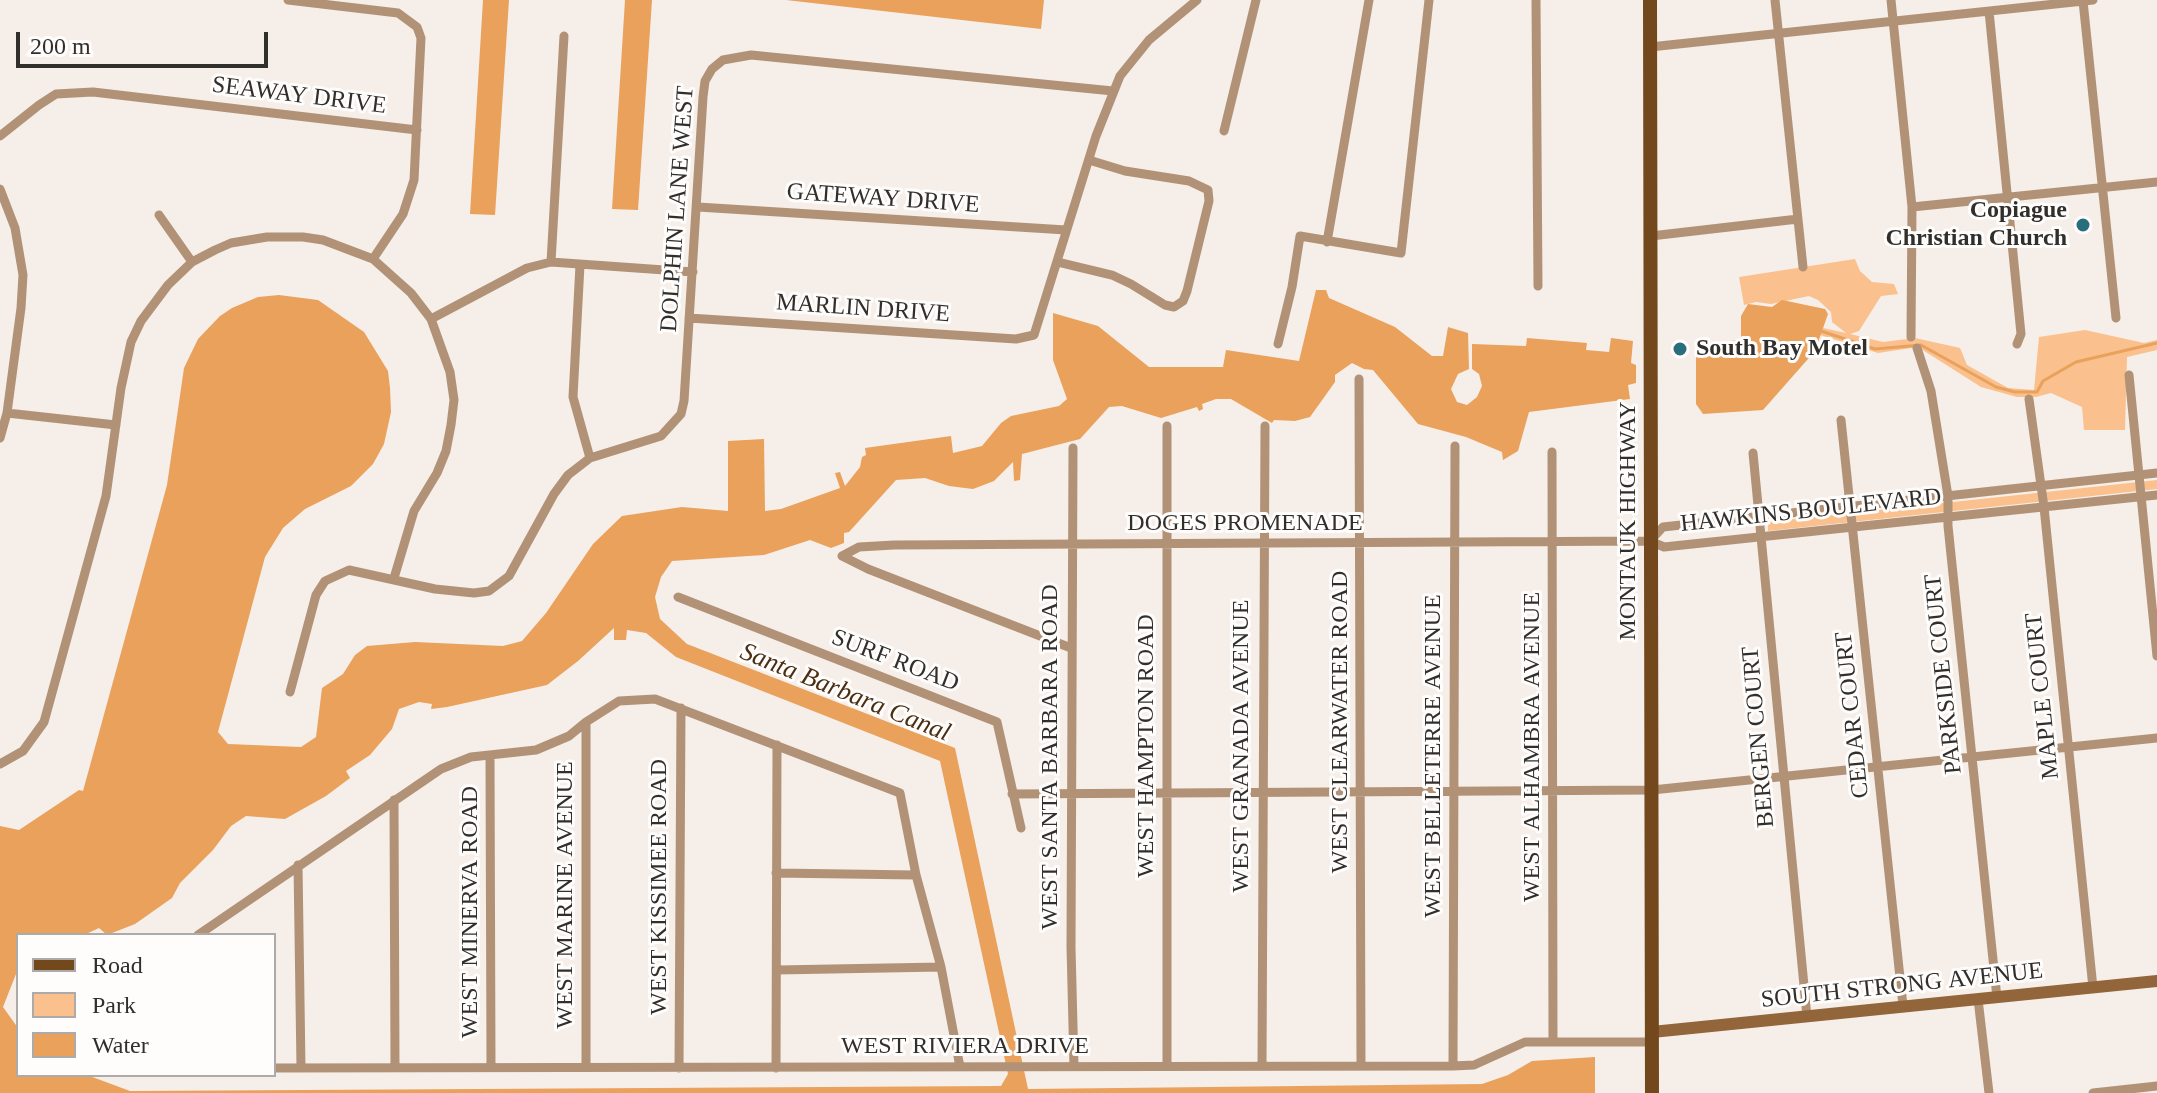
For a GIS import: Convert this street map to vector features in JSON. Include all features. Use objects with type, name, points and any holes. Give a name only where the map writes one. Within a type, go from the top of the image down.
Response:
[{"type":"main road","name":"MONTAUK HIGHWAY","points":[[1650,0],[1652,1093]]},
{"type":"street","points":[[288,0],[398,13],[417,27],[421,38],[414,180],[403,214],[373,259]]},
{"type":"street","points":[[1089,160],[1125,171],[1189,181],[1208,190],[1209,201],[1187,291],[1183,301],[1174,307],[1112,275],[1058,262],[1089,160],[1120,76],[1149,40],[1197,0]]},
{"type":"street","points":[[1224,131],[1256,0]]},
{"type":"street","points":[[1327,242],[1369,0]]},
{"type":"street","points":[[1278,344],[1300,236],[1401,253],[1429,0]]},
{"type":"street","points":[[1536,0],[1538,286]]},
{"type":"street","points":[[1775,0],[1803,267]]},
{"type":"street","points":[[1891,0],[1912,207],[1911,337]]},
{"type":"street","points":[[1650,47],[2093,0]]},
{"type":"street","points":[[2083,1],[2116,318]]},
{"type":"street","points":[[1989,11],[2021,334],[2017,344]]},
{"type":"street","points":[[551,262],[564,36]]},
{"type":"street","name":"DOLPHIN LANE WEST","points":[[590,458],[647,442],[672,427],[681,414],[705,81],[712,69],[723,60],[751,55],[1113,91]]},
{"type":"street","name":"SEAWAY DRIVE","points":[[0,136],[56,94],[93,92],[417,130]]},
{"type":"street","points":[[1912,207],[2157,182]]},
{"type":"street","points":[[0,189],[15,228],[23,275],[7,413],[0,438]]},
{"type":"street","name":"GATEWAY DRIVE","points":[[698,207],[1066,230]]},
{"type":"street","points":[[159,215],[192,262]]},
{"type":"street","points":[[1651,236],[1798,219]]},
{"type":"street","points":[[0,764],[23,751],[44,722],[106,496],[124,365],[136,331],[153,303],[192,262],[231,243],[284,237],[323,240],[373,259],[411,293],[431,319],[450,372],[454,400],[451,425],[446,451],[437,473],[414,511],[394,578]]},
{"type":"street","points":[[431,319],[527,268],[551,262],[693,272]]},
{"type":"street","name":"MARLIN DRIVE","points":[[689,318],[1016,339],[1034,335],[1058,262]]},
{"type":"street","points":[[290,692],[316,595],[325,581],[349,570],[435,589],[474,593],[500,585],[509,576],[554,494],[568,475],[590,458],[573,397],[580,265]]},
{"type":"street","name":"PARKSIDE COURT","points":[[1917,348],[1931,391],[1948,496],[1997,998]]},
{"type":"street","points":[[2129,375],[2157,656]]},
{"type":"street","name":"WEST CLEARWATER ROAD","points":[[1359,379],[1361,1065]]},
{"type":"street","name":"MAPLE COURT","points":[[2029,399],[2044,507],[2093,988]]},
{"type":"street","points":[[7,413],[116,425]]},
{"type":"street","name":"CEDAR COURT","points":[[1841,420],[1903,1006]]},
{"type":"street","name":"WEST HAMPTON ROAD","points":[[1167,426],[1167,1066]]},
{"type":"street","name":"WEST GRANADA AVENUE","points":[[1262,1065],[1265,426]]},
{"type":"street","name":"WEST BELLETERRE AVENUE","points":[[1453,1066],[1455,446]]},
{"type":"street","name":"WEST SANTA BARBARA ROAD","points":[[1073,448],[1071,947],[1074,1066]]},
{"type":"street","name":"WEST ALHAMBRA AVENUE","points":[[1552,452],[1553,1042]]},
{"type":"street","name":"BERGEN COURT","points":[[1753,453],[1807,1017]]},
{"type":"street","name":"HAWKINS BOULEVARD","points":[[2157,473],[1663,527],[1650,541],[1664,547],[2157,495]]},
{"type":"street","name":"DOGES PROMENADE","points":[[1071,648],[842,556],[859,547],[894,545],[1650,541]]},
{"type":"street","name":"SURF ROAD","points":[[678,597],[997,722],[1021,828]]},
{"type":"street","points":[[203,933],[427,776],[457,761],[519,754],[555,744],[619,701],[655,699],[900,793],[916,875],[941,967],[960,1067]]},
{"type":"street","name":"WEST KISSIMEE ROAD","points":[[679,1068],[681,708]]},
{"type":"street","name":"WEST MARINE AVENUE","points":[[586,722],[586,1067]]},
{"type":"street","points":[[1012,794],[1652,790],[2157,738]]},
{"type":"street","points":[[776,1068],[777,745]]},
{"type":"street","name":"WEST MINERVA ROAD","points":[[490,756],[491,1067]]},
{"type":"street","points":[[394,800],[395,1067]]},
{"type":"street","points":[[298,865],[301,1068]]},
{"type":"street","points":[[776,873],[916,875]]},
{"type":"street","points":[[777,970],[941,967]]},
{"type":"street","name":"SOUTH STRONG AVENUE","points":[[1652,1037],[1903,1006],[2157,981]]},
{"type":"street","points":[[1978,999],[1989,1093]]},
{"type":"street","name":"WEST RIVIERA DRIVE","points":[[276,1068],[1453,1066],[1474,1065],[1525,1042],[1652,1037]]},
{"type":"street","points":[[2093,1093],[2157,1086]]},
{"type":"green space","points":[[1855,259],[1860,271],[1872,282],[1894,284],[1898,294],[1881,296],[1859,331],[1850,334],[1883,342],[1915,338],[1960,348],[1967,365],[2008,388],[2034,390],[2039,337],[2085,330],[2144,343],[2157,340],[2157,350],[2127,357],[2125,430],[2084,430],[2082,407],[2051,393],[2017,397],[1981,387],[1918,347],[1878,353],[1820,335],[1823,328],[1846,333],[1832,322],[1831,312],[1809,296],[1771,304],[1756,302],[1744,305],[1739,277]]},
{"type":"green space","points":[[2157,480],[2157,489],[1768,531],[1768,522]]},
{"type":"water","points":[[483,0],[509,0],[495,215],[470,214]]},
{"type":"water","points":[[625,0],[652,0],[638,210],[612,209]]},
{"type":"water","points":[[786,0],[1044,0],[1041,29]]},
{"type":"water","points":[[1316,290],[1326,290],[1329,298],[1395,327],[1432,356],[1443,356],[1448,327],[1468,333],[1469,369],[1458,374],[1451,389],[1457,402],[1467,405],[1477,397],[1482,386],[1479,374],[1472,369],[1472,344],[1526,346],[1527,338],[1587,343],[1586,350],[1609,352],[1611,338],[1633,341],[1631,363],[1636,365],[1636,383],[1628,385],[1630,399],[1529,412],[1518,451],[1503,460],[1502,452],[1466,437],[1418,424],[1373,370],[1352,363],[1335,375],[1335,382],[1310,417],[1295,421],[1274,420],[1272,423],[1231,399],[1216,399],[1202,404],[1203,409],[1199,411],[1197,407],[1161,418],[1122,406],[1109,407],[1080,439],[1022,454],[1020,480],[1014,481],[1013,462],[994,481],[973,489],[949,486],[925,478],[896,480],[849,532],[844,533],[844,543],[831,548],[810,540],[764,555],[672,561],[661,577],[655,597],[660,619],[687,644],[955,748],[1028,1089],[1482,1084],[1508,1075],[1532,1061],[1595,1057],[1595,1093],[0,1093],[0,826],[19,830],[79,790],[83,791],[167,485],[184,368],[198,339],[232,308],[258,297],[279,295],[318,300],[364,332],[388,371],[391,412],[384,444],[373,464],[351,486],[305,509],[283,528],[265,557],[218,732],[228,744],[301,747],[316,737],[322,688],[343,674],[355,655],[367,646],[415,642],[503,646],[522,641],[546,613],[593,544],[622,516],[682,507],[728,511],[728,441],[764,439],[765,511],[781,509],[840,488],[835,473],[840,472],[845,486],[860,467],[862,457],[866,455],[865,448],[951,436],[953,453],[982,446],[1011,416],[1059,406],[1067,399],[1053,360],[1053,313],[1098,326],[1149,367],[1223,367],[1226,350],[1299,361]],"holes":[[[614,628],[614,640],[626,640],[627,630],[646,633],[676,657],[940,761],[1008,1074],[1001,1086],[130,1091],[92,1077],[16,1077],[16,1025],[3,1007],[16,974],[16,933],[88,933],[99,928],[105,933],[112,933],[135,924],[172,898],[180,883],[213,850],[231,826],[246,816],[285,819],[326,796],[350,778],[346,771],[370,755],[392,729],[399,709],[419,702],[432,704],[431,709],[447,707],[547,685]]]},
{"type":"water","points":[[1782,300],[1825,309],[1828,314],[1815,351],[1763,410],[1703,414],[1696,404],[1696,344],[1741,340],[1741,316],[1748,304],[1772,307]]},
{"type":"waterway","points":[[1818,330],[1875,349],[1921,345],[1996,387],[2015,392],[2037,392],[2043,381],[2076,362],[2157,343]]},
{"type":"place","name":"Copiague Christian Church","points":[[2083,225]]},
{"type":"place","name":"South Bay Motel","points":[[1680,349]]},
{"type":"water label","name":"Santa Barbara Canal","points":[[845,693]]}]
